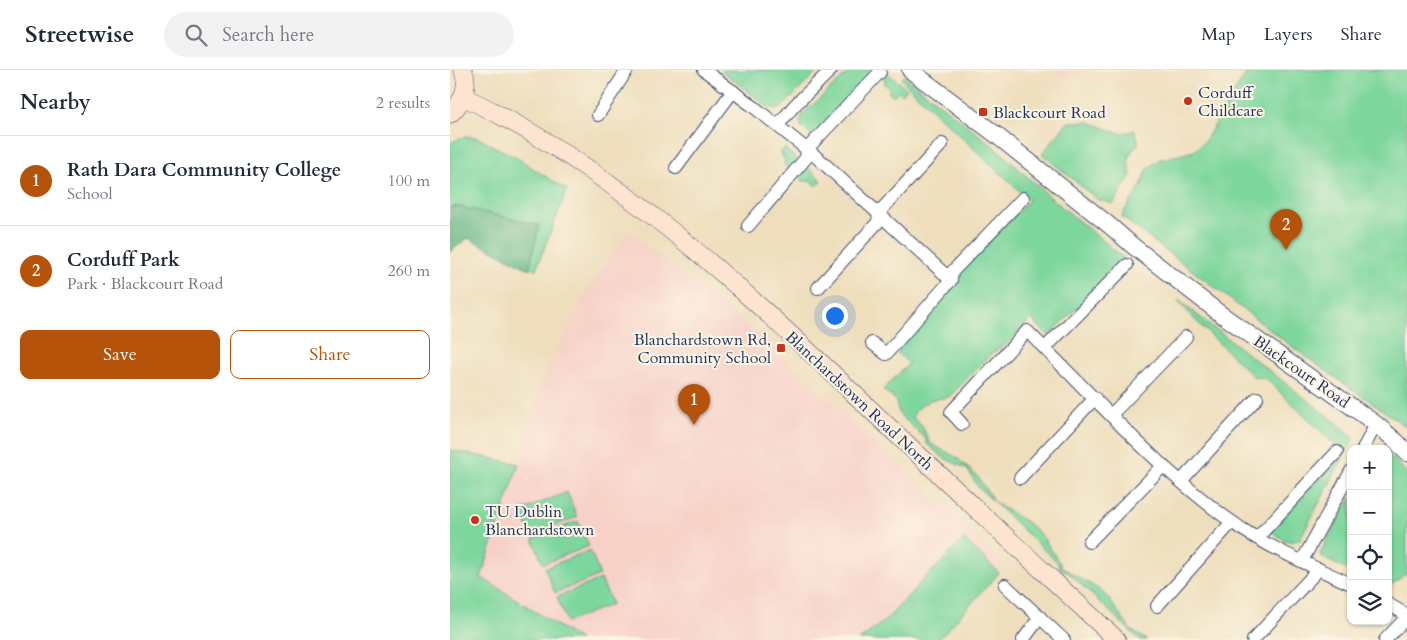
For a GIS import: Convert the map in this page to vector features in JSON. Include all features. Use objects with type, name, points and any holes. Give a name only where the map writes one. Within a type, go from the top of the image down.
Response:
[{"type":"main road","points":[[450,114],[458,107],[464,97],[466,84],[463,70]]},
{"type":"main road","name":"Blanchardstown Road North","points":[[464,97],[540,137],[628,197],[668,227],[791,334],[1117,640]]},
{"type":"street","points":[[598,115],[627,70]]},
{"type":"street","points":[[704,70],[807,149],[951,280]]},
{"type":"street","points":[[778,125],[794,106],[831,70]]},
{"type":"street","name":"Blackcourt Road","points":[[910,70],[995,134],[1218,312],[1376,424],[1397,442],[1407,454]]},
{"type":"street","points":[[748,226],[806,158],[807,149],[880,72]]},
{"type":"street","points":[[676,168],[733,91]]},
{"type":"street","points":[[818,288],[878,222],[882,208],[942,144]]},
{"type":"street","points":[[872,343],[886,354],[951,280],[952,272],[1023,198]]},
{"type":"street","points":[[1045,348],[1127,265]]},
{"type":"street","points":[[962,424],[951,412],[1027,332],[1163,466],[1232,522],[1257,538],[1347,582]]},
{"type":"street","points":[[1111,415],[1186,337]]},
{"type":"street","points":[[1020,478],[1094,398]]},
{"type":"street","points":[[1181,481],[1257,398]]},
{"type":"street","points":[[1365,445],[1376,424]]},
{"type":"street","points":[[1257,538],[1337,452]]},
{"type":"street","points":[[1089,542],[1163,466]]},
{"type":"street","points":[[1302,561],[1347,477]]},
{"type":"street","points":[[1157,606],[1232,522]]},
{"type":"street","points":[[1253,640],[1319,569]]},
{"type":"street","points":[[1004,586],[1064,640]]},
{"type":"street","points":[[1385,640],[1407,616],[1392,607]]},
{"type":"street","points":[[1023,640],[1040,617]]},
{"type":"shaded area","points":[[1055,70],[1077,70],[1067,80]]},
{"type":"shaded area","points":[[628,231],[756,331],[1003,561],[930,640],[450,640],[450,450],[519,464],[541,386],[574,314],[586,291]]},
{"type":"green space","points":[[721,70],[819,70],[779,110],[768,107]]},
{"type":"green space","points":[[851,70],[875,70],[813,138],[801,126],[800,121],[803,114]]},
{"type":"green space","points":[[1248,70],[1407,70],[1407,427],[1306,357],[1122,217],[1140,188],[1147,170],[1152,165],[1160,159],[1194,151],[1205,141]]},
{"type":"green space","points":[[887,73],[907,89],[902,94],[899,91],[893,96],[888,92],[890,89],[885,84],[884,78]]},
{"type":"green space","points":[[904,76],[997,149],[1051,198],[1125,259],[1049,336],[1031,319],[1009,342],[992,353],[949,397],[930,400],[914,413],[913,418],[922,426],[931,444],[956,457],[977,476],[995,503],[1027,522],[1042,536],[1063,568],[1100,590],[1131,630],[1147,640],[1140,640],[1070,574],[1061,569],[1056,561],[979,488],[967,469],[944,458],[928,445],[925,438],[899,414],[895,399],[883,390],[909,363],[897,353],[962,271],[1029,200],[917,95],[901,79]]},
{"type":"green space","points":[[1068,122],[1089,122],[1118,133],[1134,130],[1138,144],[1129,158],[1131,175],[1113,204],[1097,199],[1042,154]]},
{"type":"green space","points":[[465,136],[476,137],[517,158],[567,190],[536,269],[529,269],[539,225],[461,207],[450,207],[450,143]]},
{"type":"green space","points":[[784,148],[797,159],[789,170],[785,166],[784,157],[780,154]]},
{"type":"green space","points":[[806,168],[809,168],[822,181],[817,186],[810,181],[803,181],[799,176]]},
{"type":"green space","points":[[450,207],[461,207],[539,225],[529,269],[468,238],[450,252]]},
{"type":"green space","points":[[1178,300],[1354,438],[1350,445],[1347,445],[1347,450],[1300,539],[1296,541],[1285,540],[1272,532],[1271,529],[1344,453],[1265,378],[1254,377],[1192,317]]},
{"type":"green space","name":"TU Dublin Blanchardstown","points":[[450,450],[519,464],[481,577],[580,640],[450,640]]},
{"type":"green space","points":[[1392,457],[1407,473],[1407,576],[1405,574],[1392,585]]},
{"type":"green space","points":[[567,492],[577,517],[531,535],[521,511]]},
{"type":"green space","points":[[1347,504],[1347,569],[1323,558],[1320,554]]},
{"type":"green space","points":[[578,521],[589,546],[543,564],[533,539]]},
{"type":"green space","points":[[964,539],[999,573],[938,640],[859,640],[887,619]]},
{"type":"green space","points":[[590,550],[600,575],[555,593],[545,568]]},
{"type":"green space","points":[[601,579],[612,604],[567,622],[557,597]]},
{"type":"place","name":"Corduff Childcare","points":[[1188,101]]},
{"type":"place","name":"Blackcourt Road","points":[[983,112]]},
{"type":"place","name":"Corduff Park","points":[[1286,250]]},
{"type":"place","name":"Blanchardstown Rd, Community School","points":[[781,348]]},
{"type":"place","name":"Rath Dara Community College","points":[[694,425]]},
{"type":"place","name":"TU Dublin Blanchardstown","points":[[475,520]]}]
